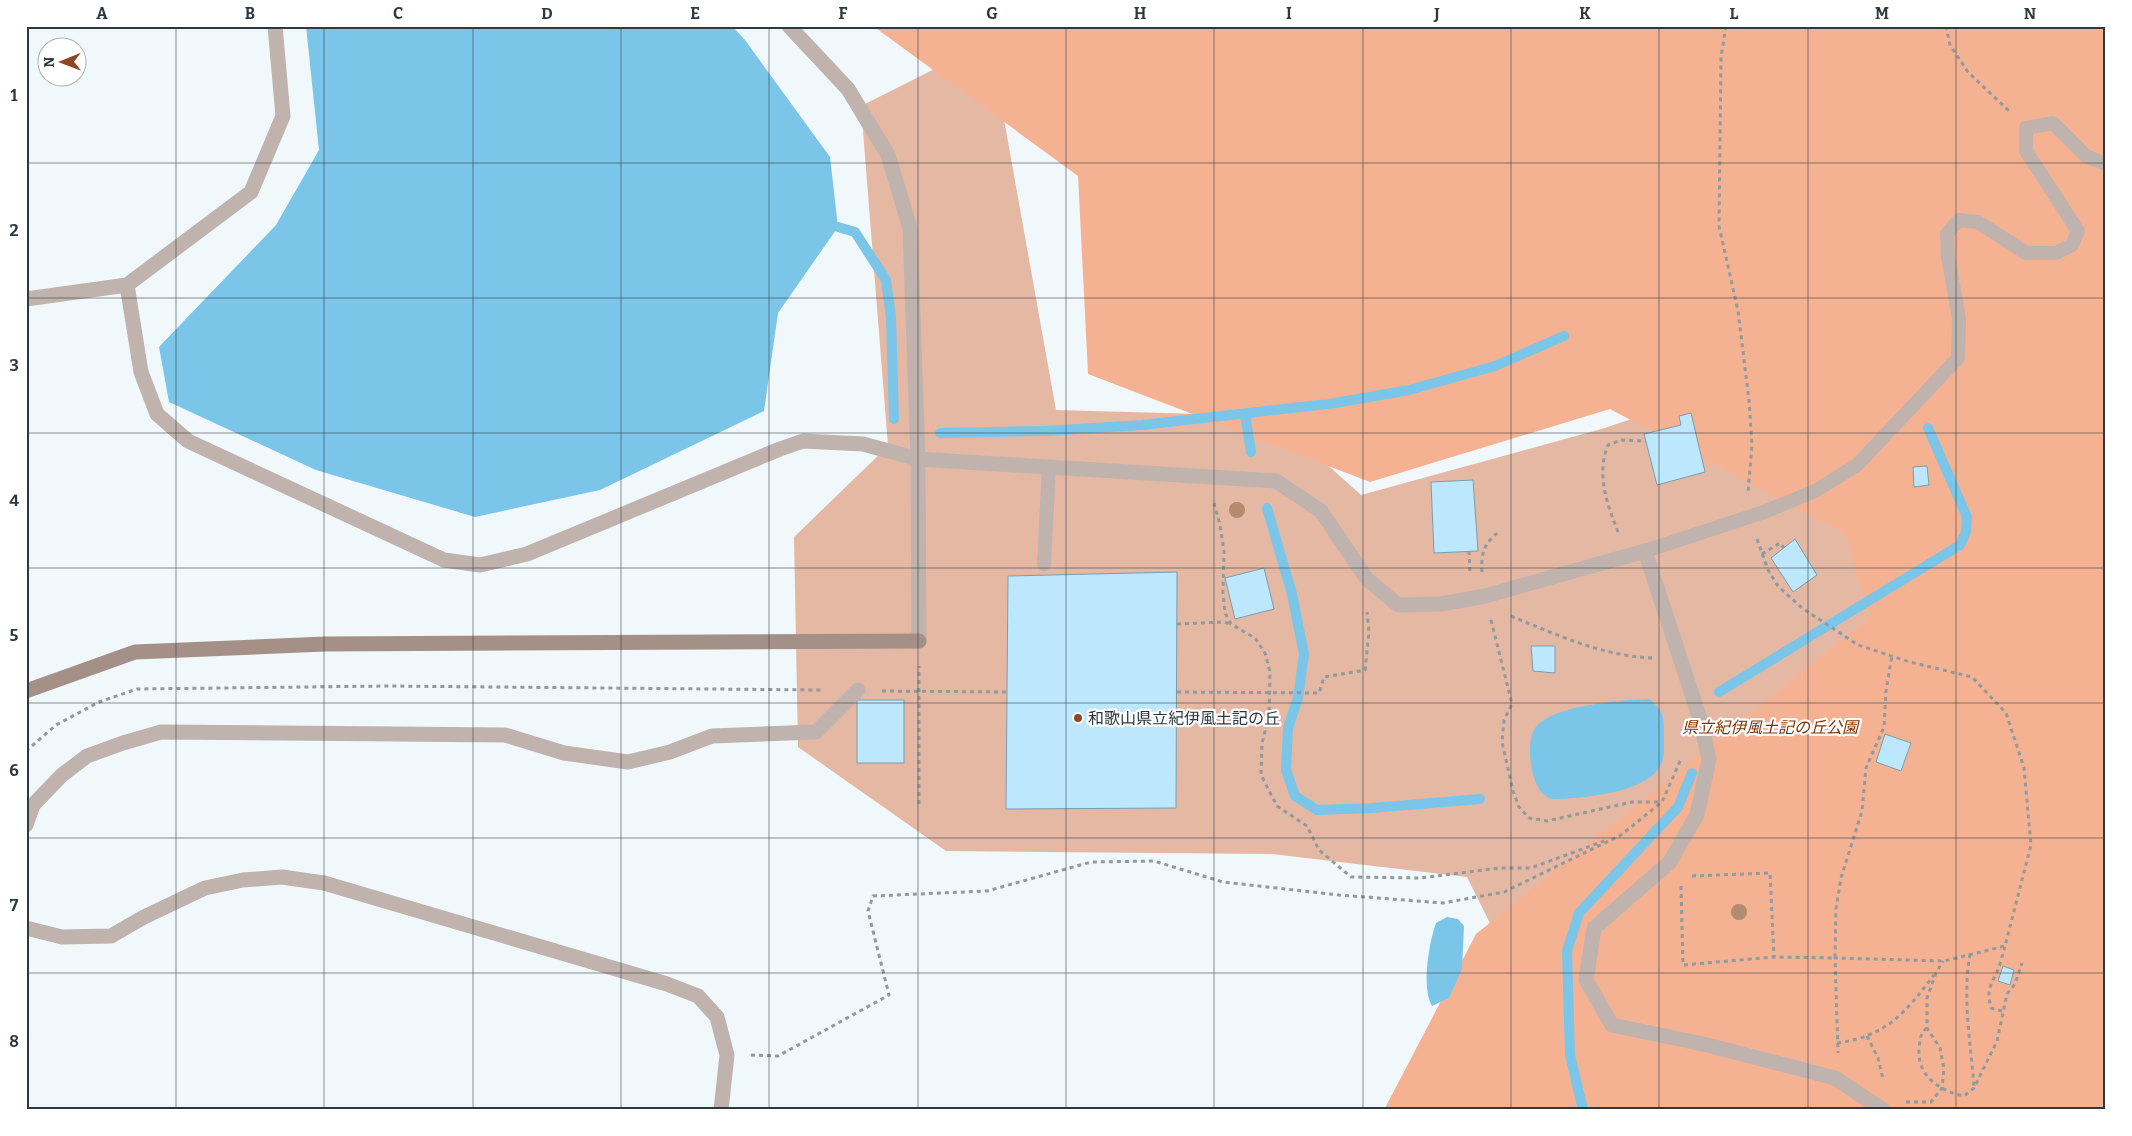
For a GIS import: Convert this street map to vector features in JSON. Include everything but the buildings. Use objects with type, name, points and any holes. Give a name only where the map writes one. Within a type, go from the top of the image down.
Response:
[{"type":"street","points":[[26,299],[127,285],[251,192],[283,116],[275,26]]},
{"type":"street","points":[[26,691],[135,652],[325,644],[919,641],[918,459],[910,228],[888,154],[848,89],[790,26]]},
{"type":"street","points":[[127,285],[141,372],[157,414],[188,441],[444,560],[480,565],[527,554],[803,441],[863,444],[918,459],[1276,481],[1321,511],[1367,579],[1398,605],[1486,601],[1645,552],[1700,719],[1709,759],[1697,815],[1669,863],[1594,928],[1586,980],[1612,1025],[1703,1044],[1835,1078],[1883,1110]]},
{"type":"street","points":[[26,824],[33,805],[62,775],[87,756],[161,732],[505,735],[564,753],[628,762],[670,752],[712,736],[816,732],[858,690]]},
{"type":"street","points":[[26,928],[62,937],[111,936],[144,917],[205,888],[243,880],[282,877],[324,883],[667,984],[698,996],[717,1018],[727,1055],[721,1110]]},
{"type":"lane","points":[[1645,552],[1747,518],[1815,491],[1857,465],[1958,358],[1959,319],[1948,256],[1947,234],[1959,220],[1978,222],[2026,253],[2056,253],[2072,245],[2078,231],[2026,151],[2026,128],[2053,124],[2086,156],[2106,164]]},
{"type":"lane","points":[[1044,564],[1049,467]]},
{"type":"path","points":[[1726,26],[1721,57],[1719,226],[1738,311],[1749,400],[1752,445],[1747,518],[1754,525],[1768,570],[1778,586],[1802,608],[1858,645],[1972,677],[2006,713],[2024,768],[2032,845],[2005,946],[1996,974],[1990,983],[1988,996],[1991,1008],[2002,1011]]},
{"type":"path","points":[[1946,26],[1950,44],[1968,72],[2026,128]]},
{"type":"path","points":[[1628,556],[1609,509],[1602,477],[1603,458],[1608,445],[1621,440],[1646,441]]},
{"type":"path","points":[[1199,476],[1208,490],[1220,525],[1224,551],[1223,593],[1225,613],[1230,624]]},
{"type":"path","points":[[1500,531],[1491,538],[1482,554],[1486,601],[1512,704],[1504,720],[1502,742],[1513,791],[1519,808],[1529,818],[1547,822],[1632,802],[1662,802]]},
{"type":"path","points":[[1762,554],[1780,543],[1784,548]]},
{"type":"path","points":[[1177,692],[1319,693],[1324,676],[1365,670],[1369,631],[1366,599],[1367,579]]},
{"type":"path","points":[[1486,601],[1568,640],[1638,658],[1657,658],[1684,672]]},
{"type":"path","points":[[1177,624],[1223,622],[1256,638],[1265,653],[1270,672],[1269,716],[1262,743],[1261,775],[1277,806],[1306,826],[1319,850],[1351,877],[1420,878],[1499,868],[1531,868],[1621,835]]},
{"type":"path","points":[[918,804],[919,641]]},
{"type":"path","points":[[1835,1078],[1838,1069],[1835,958],[1836,908],[1841,878],[1862,811],[1866,768],[1884,727],[1886,691],[1892,655]]},
{"type":"path","points":[[26,750],[56,725],[99,702],[137,689],[358,686],[1007,692]]},
{"type":"path","points":[[727,1055],[778,1056],[889,995],[868,911],[873,896],[987,891],[1091,862],[1154,861],[1223,882],[1339,895],[1443,903],[1504,892],[1621,835],[1662,802],[1700,719]]},
{"type":"path","points":[[1691,876],[1770,873],[1774,956]]},
{"type":"path","points":[[1681,876],[1682,965],[1774,956],[1944,961],[2005,946]]},
{"type":"path","points":[[1970,954],[1966,976],[1974,1088]]},
{"type":"path","points":[[1837,1043],[1867,1036],[1886,1027],[1901,1015],[1944,961]]},
{"type":"path","points":[[1927,1028],[1922,1032],[1920,1042],[1920,1066],[1926,1076],[1942,1088],[1964,1096],[1974,1088],[1997,1041],[2007,994],[2015,984],[2022,963]]},
{"type":"path","points":[[1900,1099],[1907,1103],[1932,1102],[1942,1088],[1944,1069],[1940,1048],[1927,1028],[1927,998],[1936,973]]},
{"type":"path","points":[[1867,1036],[1878,1058],[1883,1081]]},
{"type":"green space","points":[[873,26],[2106,26],[2106,1110],[1384,1110],[1476,934],[1870,617],[1845,534],[1610,409],[1370,482],[1088,374],[1078,176]]},
{"type":"green space","name":"県立紀伊風土記の丘公園","points":[[2106,26],[2106,1110],[1552,1048],[1467,877],[1272,854],[946,851],[798,747],[794,537],[888,446],[861,106],[990,41],[1056,410],[1273,416],[1361,495],[1605,428],[1751,378]]},
{"type":"water","points":[[306,26],[732,26],[745,40],[830,157],[838,227],[778,313],[764,411],[600,490],[475,517],[316,470],[169,402],[159,347],[276,225],[319,150]]},
{"type":"water","points":[[1649,699],[1661,712],[1664,726],[1662,761],[1659,768],[1651,776],[1627,789],[1597,795],[1556,799],[1548,797],[1541,791],[1532,771],[1530,748],[1534,730],[1542,722],[1570,709],[1605,703]]},
{"type":"water","points":[[1447,917],[1458,919],[1464,926],[1462,969],[1449,998],[1432,1006],[1427,988],[1429,953],[1436,923]]},
{"type":"waterway","points":[[838,227],[855,232],[886,280],[891,317],[894,419]]},
{"type":"waterway","points":[[940,433],[1045,431],[1142,425],[1335,403],[1409,390],[1495,366],[1564,336]]},
{"type":"waterway","points":[[1245,414],[1251,452]]},
{"type":"waterway","points":[[1719,692],[1960,545],[1966,532],[1967,517],[1928,428]]},
{"type":"waterway","points":[[1267,508],[1292,594],[1304,654],[1298,698],[1288,728],[1286,770],[1295,796],[1317,810],[1372,808],[1480,799]]},
{"type":"waterway","points":[[1583,1110],[1570,1055],[1567,951],[1579,913],[1678,807],[1692,773]]},
{"type":"place","name":"和歌山県立紀伊風土記の丘","points":[[1078,718]]}]
